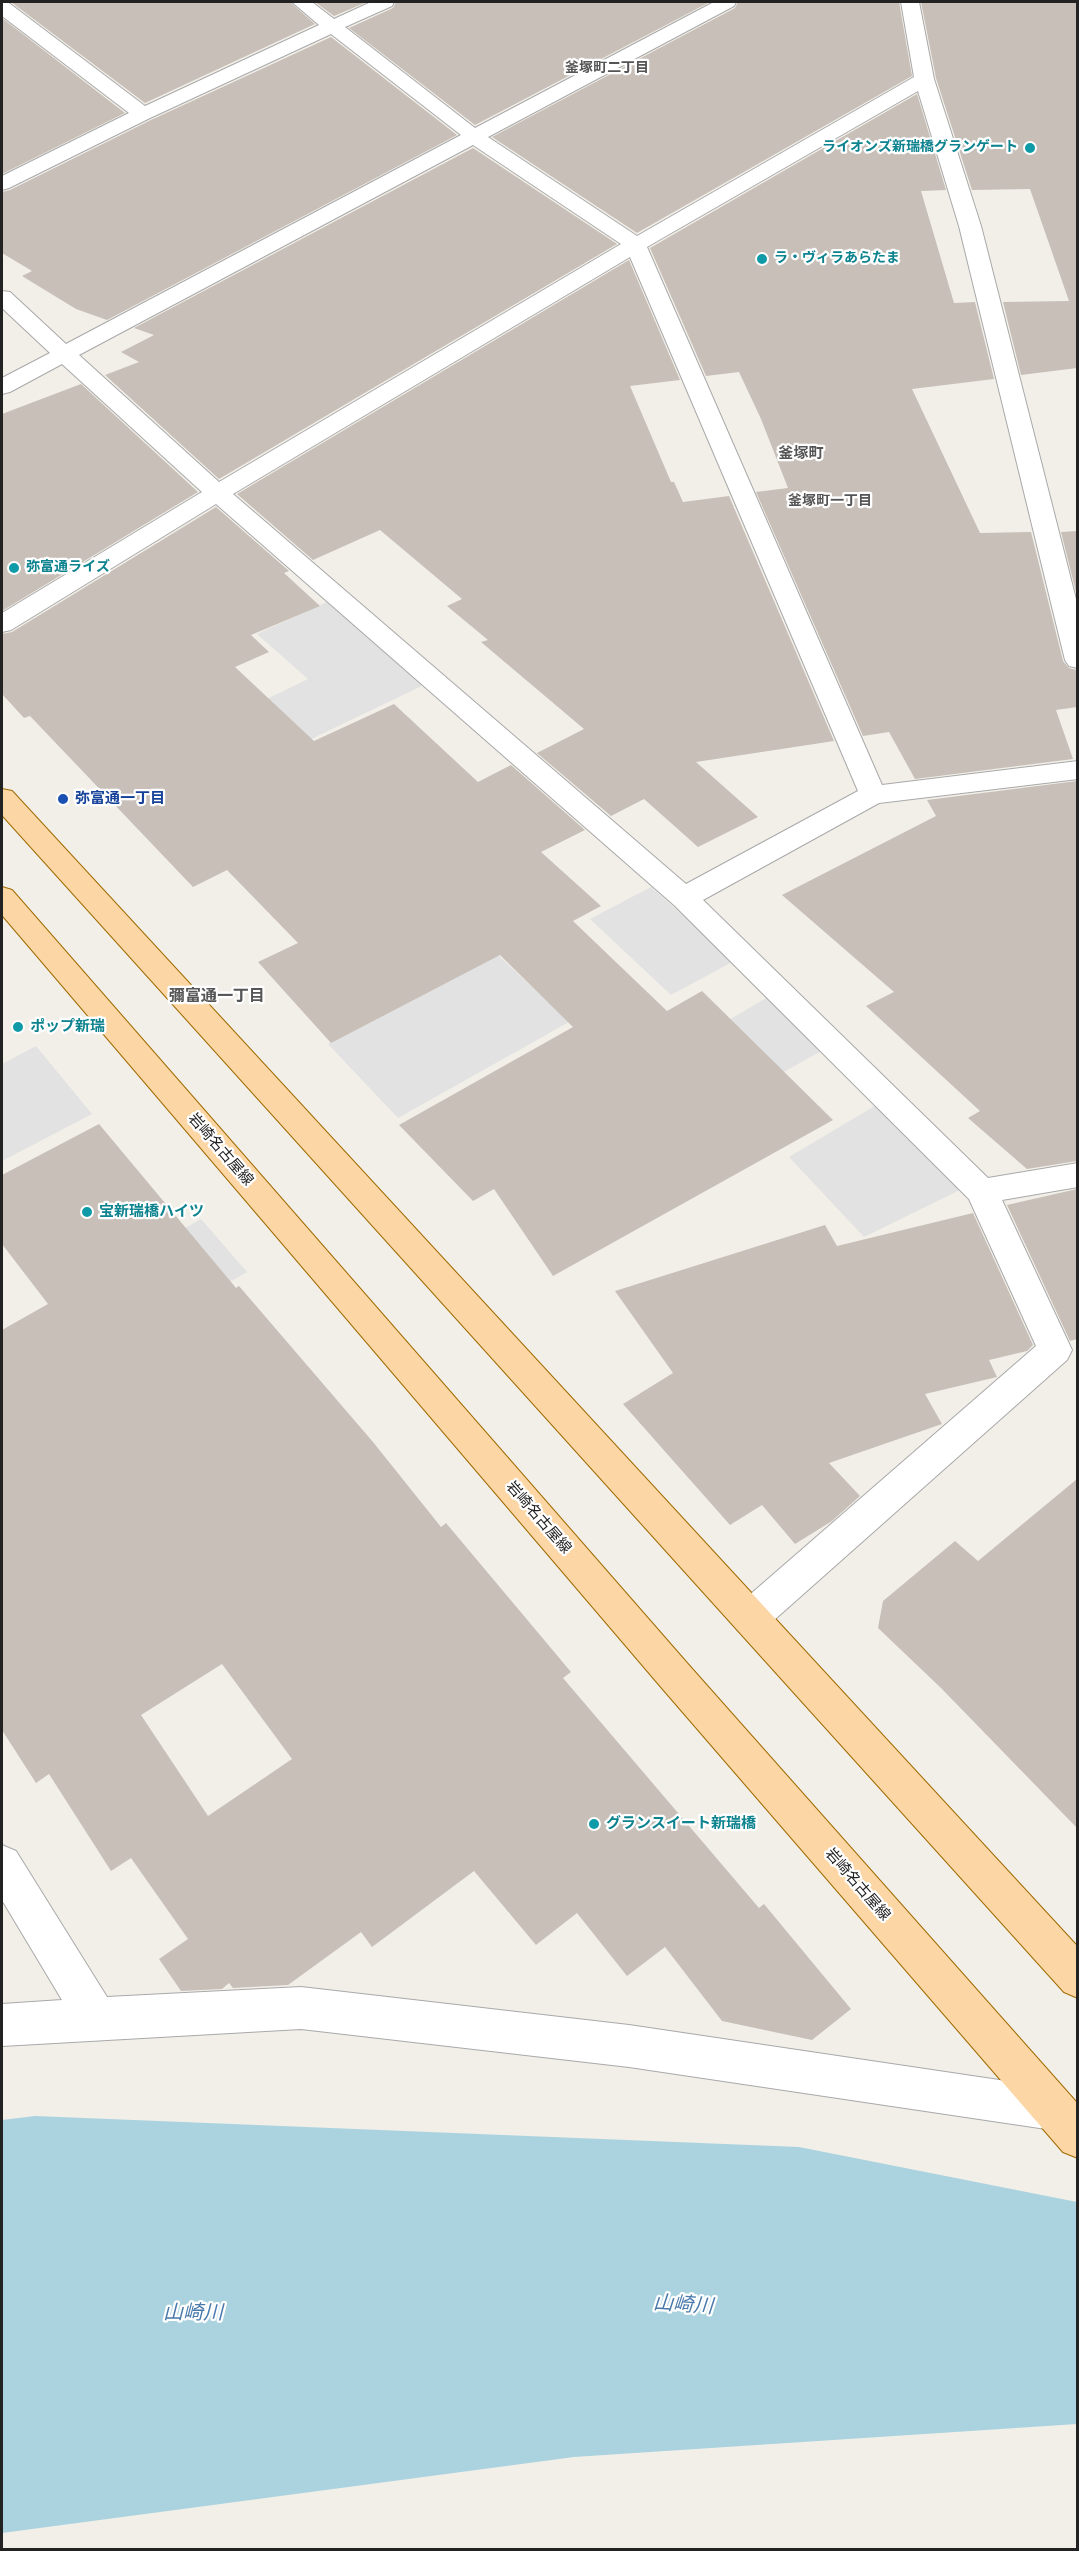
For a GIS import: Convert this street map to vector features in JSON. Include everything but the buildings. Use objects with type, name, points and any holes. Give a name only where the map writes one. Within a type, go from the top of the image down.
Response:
[{"type":"main road","points":[[2,798],[751,1617],[1077,1978]]},
{"type":"main road","name":"岩崎名古屋線","points":[[2,897],[666,1666],[1063,2120]]},
{"type":"street","points":[[301,2],[475,137],[635,244],[873,795]]},
{"type":"street","points":[[2,184],[143,114],[385,2]]},
{"type":"street","points":[[2,387],[727,2]]},
{"type":"street","points":[[910,2],[924,79],[970,226],[1077,660]]},
{"type":"street","points":[[2,7],[143,114]]},
{"type":"street","points":[[2,624],[216,492],[635,244],[924,79]]},
{"type":"street","points":[[2,297],[216,492],[684,898],[982,1191],[1055,1350],[751,1617]]},
{"type":"street","points":[[684,898],[873,795],[1077,770]]},
{"type":"street","points":[[982,1191],[1077,1175]]},
{"type":"street","points":[[2,1864],[96,2018]]},
{"type":"street","points":[[2,2025],[301,2008],[629,2046],[1063,2120]]},
{"type":"shaded area","points":[[329,601],[426,684],[309,740],[265,700],[308,679],[257,634]]},
{"type":"shaded area","points":[[651,887],[734,961],[671,995],[590,919]]},
{"type":"shaded area","points":[[496,953],[569,1022],[398,1118],[328,1044]]},
{"type":"shaded area","points":[[768,997],[825,1049],[685,1127],[632,1077]]},
{"type":"shaded area","points":[[36,1046],[92,1114],[2,1161],[2,1064]]},
{"type":"shaded area","points":[[878,1104],[966,1187],[864,1237],[789,1157]]},
{"type":"shaded area","points":[[201,1219],[247,1272],[182,1310],[136,1256]]},
{"type":"water","name":"山崎川","points":[[35,2116],[799,2147],[1077,2202],[1077,2424],[574,2457],[2,2533],[2,2120]]},
{"type":"place","name":"ライオンズ新瑞橋グランゲート","points":[[1030,148]]},
{"type":"place","name":"ラ・ヴィラあらたま","points":[[762,259]]},
{"type":"place","name":"弥富通ライズ","points":[[14,568]]},
{"type":"place","name":"弥富通一丁目","points":[[63,799]]},
{"type":"place","name":"ポップ新瑞","points":[[18,1027]]},
{"type":"place","name":"宝新瑞橋ハイツ","points":[[87,1212]]},
{"type":"place","name":"グランスイート新瑞橋","points":[[594,1824]]},
{"type":"district","name":"釜塚町二丁目","points":[[607,69]]},
{"type":"district","name":"釜塚町","points":[[801,454]]},
{"type":"district","name":"釜塚町一丁目","points":[[830,502]]},
{"type":"district","name":"彌富通一丁目","points":[[217,997]]}]
